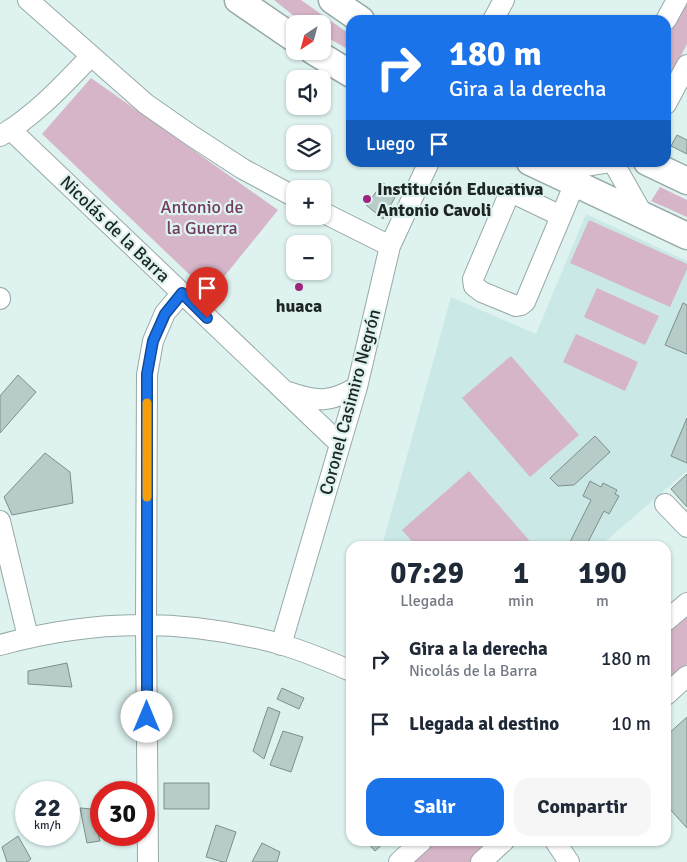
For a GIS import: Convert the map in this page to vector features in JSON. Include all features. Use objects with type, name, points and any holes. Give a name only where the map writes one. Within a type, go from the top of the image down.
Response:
[{"type":"main road","points":[[238,0],[286,33]]},
{"type":"main road","points":[[332,0],[354,15]]},
{"type":"main road","points":[[328,60],[346,71]]},
{"type":"main road","points":[[540,167],[687,236]]},
{"type":"main road","points":[[658,167],[687,181]]},
{"type":"street","points":[[28,0],[146,104],[243,169],[286,192]]},
{"type":"street","points":[[496,15],[504,0]]},
{"type":"street","points":[[669,15],[677,0]]},
{"type":"street","points":[[5,133],[52,97],[91,56]]},
{"type":"street","points":[[671,95],[687,66]]},
{"type":"street","name":"Nicolás de la Barra","points":[[5,133],[182,293],[340,444]]},
{"type":"street","name":"Coronel Casimiro Negrón","points":[[281,645],[357,387],[390,246],[427,167]]},
{"type":"street","points":[[615,167],[643,215]]},
{"type":"street","points":[[561,216],[515,194],[510,195],[506,199],[473,279],[474,286],[482,292],[516,306],[521,306],[525,302],[575,183]]},
{"type":"street","points":[[331,216],[390,246]]},
{"type":"street","points":[[148,862],[146,625],[147,374],[153,341],[165,314],[182,293]]},
{"type":"street","name":"Nicolás de la Barra","points":[[284,391],[308,399],[321,400],[334,398],[357,387]]},
{"type":"street","points":[[665,504],[687,527]]},
{"type":"street","points":[[0,521],[28,637]]},
{"type":"street","points":[[671,617],[687,603]]},
{"type":"street","points":[[0,645],[28,637],[67,630],[106,626],[192,627],[237,634],[281,645],[319,657],[346,669]]},
{"type":"street","points":[[671,690],[687,676]]},
{"type":"street","points":[[399,862],[417,846]]},
{"type":"street","points":[[480,862],[498,846]]},
{"type":"street","points":[[558,846],[568,862]]},
{"type":"shaded area","points":[[586,214],[687,261],[687,471],[606,541],[383,541],[451,297],[536,334]]},
{"type":"green space","points":[[274,0],[301,0],[322,15],[293,15]]},
{"type":"green space","points":[[687,2],[687,44],[671,75],[671,31]]},
{"type":"green space","points":[[331,21],[346,32],[346,48],[331,40]]},
{"type":"green space","name":"Antonio de la Guerra","points":[[91,78],[278,210],[210,294],[42,134]]},
{"type":"green space","points":[[660,187],[687,200],[687,217],[651,201]]},
{"type":"green space","points":[[589,220],[687,264],[687,269],[670,307],[570,263]]},
{"type":"green space","points":[[597,288],[659,316],[645,345],[584,317]]},
{"type":"green space","points":[[576,334],[638,362],[625,391],[563,362]]},
{"type":"green space","points":[[511,356],[579,435],[530,477],[462,398]]},
{"type":"green space","points":[[469,471],[530,541],[412,541],[402,530]]},
{"type":"green space","points":[[687,613],[687,664],[671,678],[671,627]]},
{"type":"green space","points":[[430,846],[488,846],[470,862],[411,862]]},
{"type":"building","points":[[677,135],[687,140],[687,154],[671,146]]},
{"type":"building","points":[[383,183],[398,192],[383,219],[366,205]]},
{"type":"building","points":[[683,303],[687,305],[687,354],[665,345]]},
{"type":"building","points":[[18,375],[36,392],[0,433],[0,396]]},
{"type":"building","points":[[687,418],[687,463],[671,456]]},
{"type":"building","points":[[595,436],[610,452],[574,485],[558,486],[550,478]]},
{"type":"building","points":[[45,453],[70,472],[73,503],[12,515],[4,497]]},
{"type":"building","points":[[687,474],[687,507],[671,489]]},
{"type":"building","points":[[590,481],[601,487],[603,483],[617,490],[615,494],[619,496],[609,514],[604,511],[589,541],[570,541],[591,500],[583,496]]},
{"type":"building","points":[[67,663],[72,687],[28,684],[28,671]]},
{"type":"building","points":[[282,688],[304,698],[299,709],[277,699]]},
{"type":"building","points":[[268,707],[280,712],[264,759],[253,751]]},
{"type":"building","points":[[687,717],[687,828],[671,810],[671,731]]},
{"type":"building","points":[[283,731],[303,737],[291,772],[270,765]]},
{"type":"building","points":[[164,783],[209,783],[209,809],[164,809]]},
{"type":"building","points":[[80,808],[90,809],[90,843],[87,843]]},
{"type":"building","points":[[216,825],[236,832],[226,862],[206,857]]},
{"type":"building","points":[[15,838],[15,846],[24,846],[31,859],[27,862],[7,862],[2,847]]},
{"type":"building","points":[[262,843],[280,852],[277,862],[252,862]]},
{"type":"building","points":[[370,846],[380,846],[375,851]]},
{"type":"slow traffic","points":[[147,403],[147,497]]},
{"type":"place","name":"Institución Educativa Antonio Cavoli","points":[[367,199]]},
{"type":"place","name":"huaca","points":[[299,287]]},
{"type":"route","points":[[147,717],[147,374],[153,341],[165,314],[182,293],[207,318]]}]
